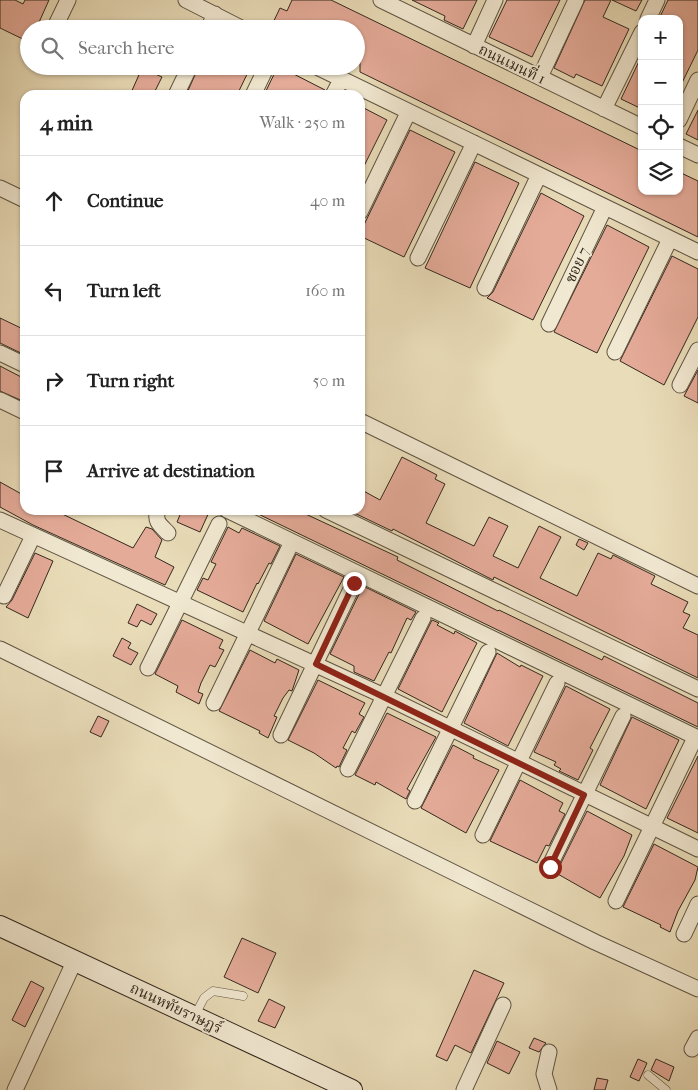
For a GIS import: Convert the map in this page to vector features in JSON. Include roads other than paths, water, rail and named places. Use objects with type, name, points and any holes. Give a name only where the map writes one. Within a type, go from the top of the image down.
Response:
[{"type":"main road","name":"ถนนหทัยราษฎร์","points":[[0,926],[352,1090]]},
{"type":"street","points":[[58,20],[68,0]]},
{"type":"street","points":[[186,0],[226,20]]},
{"type":"street","name":"ถนนเมนที่ 1","points":[[381,0],[410,6],[474,46],[638,125]]},
{"type":"street","points":[[474,46],[495,0]]},
{"type":"street","points":[[540,77],[576,0]]},
{"type":"street","points":[[650,15],[657,0]]},
{"type":"street","points":[[212,20],[215,14]]},
{"type":"street","points":[[604,109],[638,40]]},
{"type":"street","points":[[178,90],[186,75]]},
{"type":"street","points":[[255,90],[263,75]]},
{"type":"street","points":[[332,75],[361,90]]},
{"type":"street","points":[[336,90],[341,80]]},
{"type":"street","points":[[683,112],[698,80]]},
{"type":"street","points":[[365,92],[698,252]]},
{"type":"street","points":[[365,202],[408,113]]},
{"type":"street","points":[[418,258],[474,143]]},
{"type":"street","points":[[683,148],[698,155]]},
{"type":"street","points":[[485,288],[539,175]]},
{"type":"street","points":[[0,188],[20,198]]},
{"type":"street","name":"ซอย 7","points":[[549,324],[605,207]]},
{"type":"street","points":[[615,352],[670,239]]},
{"type":"street","points":[[680,385],[698,350]]},
{"type":"street","points":[[0,353],[20,363]]},
{"type":"street","points":[[0,400],[20,410]]},
{"type":"street","points":[[365,423],[698,586]]},
{"type":"street","points":[[156,515],[158,523],[168,533]]},
{"type":"street","points":[[237,515],[695,741],[616,901]]},
{"type":"street","points":[[336,515],[698,689]]},
{"type":"street","points":[[0,520],[384,696],[698,849]]},
{"type":"street","points":[[148,668],[220,524]]},
{"type":"street","points":[[4,596],[33,536]]},
{"type":"street","points":[[214,703],[289,548]]},
{"type":"street","points":[[281,735],[354,583]]},
{"type":"street","points":[[348,769],[422,618]]},
{"type":"street","points":[[0,649],[595,942],[698,989]]},
{"type":"street","points":[[415,801],[488,652]]},
{"type":"street","points":[[483,835],[557,683]]},
{"type":"street","points":[[550,867],[623,716]]},
{"type":"street","points":[[684,934],[698,904]]},
{"type":"street","points":[[15,1090],[75,960]]},
{"type":"street","points":[[464,1090],[503,1006]]},
{"type":"street","points":[[549,1052],[544,1074],[549,1090]]},
{"type":"lane","points":[[194,1017],[204,998],[212,991],[243,996]]},
{"type":"lane","points":[[648,1075],[666,1090]]}]
